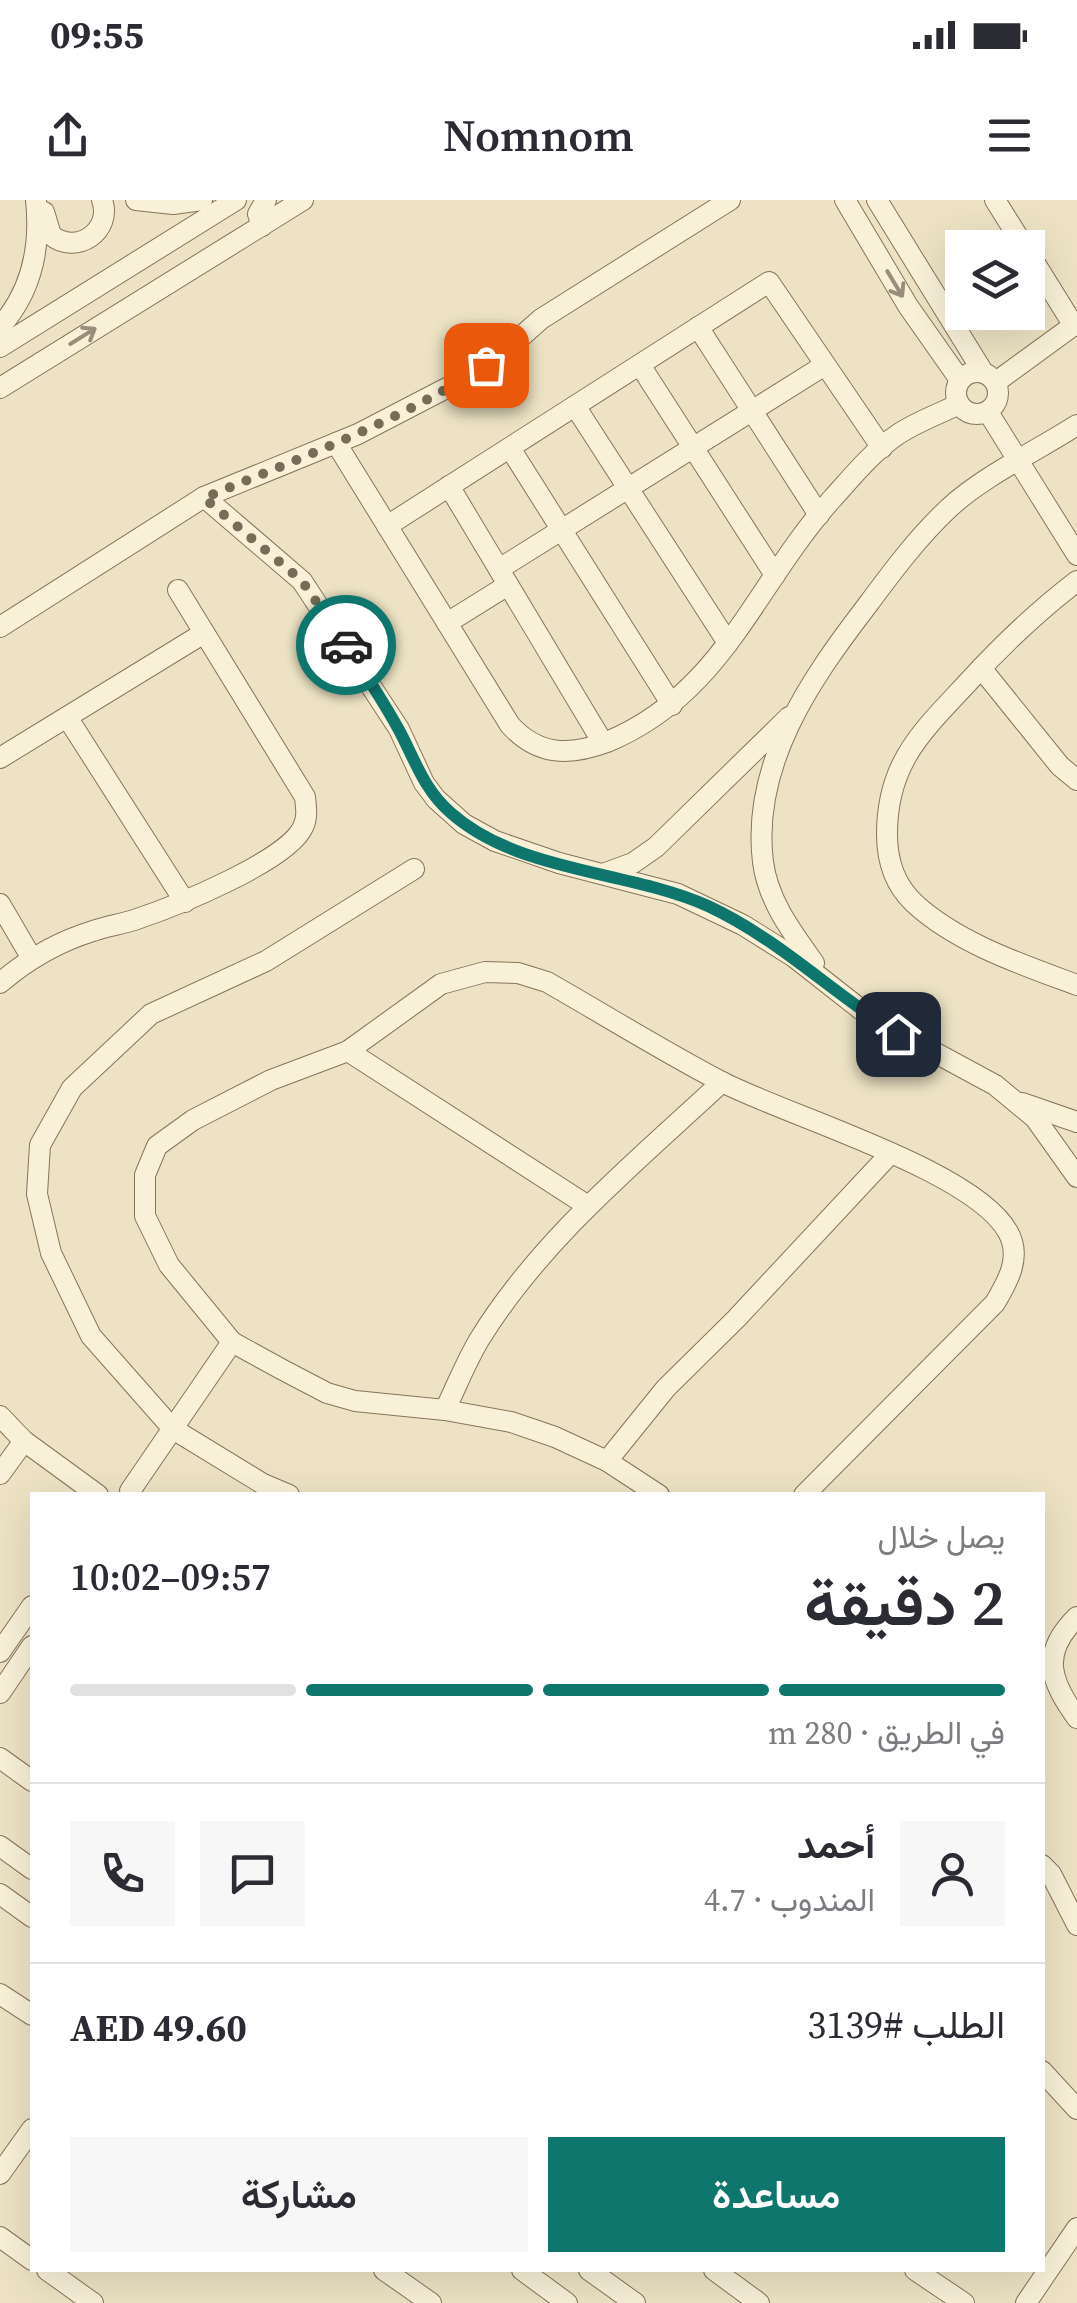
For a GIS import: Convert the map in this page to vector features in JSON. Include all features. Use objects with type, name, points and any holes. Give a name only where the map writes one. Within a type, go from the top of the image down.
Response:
[{"type":"street","points":[[40,200],[50,236],[65,244],[85,241],[94,234],[105,214],[102,200]]},
{"type":"street","points":[[0,327],[16,306],[33,269],[40,200]]},
{"type":"street","points":[[136,200],[173,204],[202,200]]},
{"type":"street","points":[[0,348],[236,200]]},
{"type":"street","points":[[262,226],[258,214],[266,200]]},
{"type":"street","points":[[0,388],[303,200]]},
{"type":"street","points":[[0,627],[204,498],[336,443],[462,380],[505,351],[541,319],[730,200]]},
{"type":"street","points":[[845,200],[908,306],[960,380]]},
{"type":"street","points":[[877,200],[989,378],[998,398],[988,412],[972,414],[959,404],[957,387],[966,374],[989,378],[1075,324],[1045,279]]},
{"type":"street","points":[[995,200],[1014,230]]},
{"type":"street","points":[[387,526],[769,282],[882,448]]},
{"type":"street","points":[[698,327],[819,516]]},
{"type":"street","points":[[640,365],[774,575]]},
{"type":"street","points":[[447,624],[561,530],[826,365]]},
{"type":"street","points":[[336,443],[510,725],[528,742],[563,752],[587,750],[646,723],[672,705],[703,676],[728,644],[819,516],[882,448],[898,434],[959,404]]},
{"type":"street","points":[[575,406],[728,644]]},
{"type":"street","points":[[988,412],[1077,556]]},
{"type":"street","points":[[830,985],[784,920],[763,864],[765,795],[794,712],[828,657],[911,546],[951,506],[1077,425]]},
{"type":"street","points":[[510,448],[672,705]]},
{"type":"street","points":[[450,486],[603,743]]},
{"type":"street","points":[[204,498],[302,581],[372,685],[424,783],[450,812],[495,841],[599,874],[651,885],[709,907],[782,948],[873,1019],[973,1072],[1016,1101],[1050,1136],[1077,1177]]},
{"type":"street","points":[[1077,581],[1026,621],[926,725],[896,776],[888,816],[890,862],[907,895],[940,922],[1002,954],[1077,985]]},
{"type":"street","points":[[0,983],[31,957],[93,931],[185,902],[258,865],[296,840],[307,814],[305,797],[178,590]]},
{"type":"street","points":[[0,758],[204,633]]},
{"type":"street","points":[[981,668],[1060,766],[1077,780]]},
{"type":"street","points":[[599,874],[633,863],[656,847],[794,712]]},
{"type":"street","points":[[67,717],[185,902]]},
{"type":"street","points":[[282,1492],[262,1484],[172,1429],[91,1336],[51,1253],[36,1194],[40,1145],[72,1088],[151,1014],[266,961],[414,869]]},
{"type":"street","points":[[0,904],[31,957]]},
{"type":"street","points":[[654,1492],[606,1461],[555,1437],[512,1422],[445,1410],[355,1401],[327,1393],[232,1342],[169,1265],[145,1216],[145,1175],[158,1146],[193,1120],[271,1080],[348,1051],[441,984],[485,972],[518,973],[548,982],[722,1082],[938,1175],[978,1200],[1008,1232],[1014,1258],[1010,1277],[995,1303],[807,1492]]},
{"type":"street","points":[[348,1051],[588,1206]]},
{"type":"street","points":[[445,1410],[478,1342],[515,1289],[588,1206],[722,1082]]},
{"type":"street","points":[[1016,1101],[1077,1122]]},
{"type":"street","points":[[606,1461],[666,1388],[736,1319],[889,1154]]},
{"type":"street","points":[[133,1492],[232,1342]]},
{"type":"street","points":[[0,1416],[24,1441],[94,1492]]},
{"type":"street","points":[[0,1474],[24,1441]]},
{"type":"street","points":[[102,1492],[110,1486],[131,1492]]},
{"type":"street","points":[[0,1652],[30,1609]]},
{"type":"street","points":[[1077,1617],[1060,1634],[1053,1668],[1057,1690],[1077,1718]]},
{"type":"street","points":[[0,1693],[30,1649]]},
{"type":"street","points":[[0,1758],[30,1780]]},
{"type":"street","points":[[0,1833],[26,1864]]},
{"type":"street","points":[[0,1846],[26,1864]]},
{"type":"street","points":[[1045,1868],[1077,1926]]},
{"type":"street","points":[[0,1894],[30,1916]]},
{"type":"street","points":[[0,1994],[30,2014]]},
{"type":"street","points":[[1045,2074],[1077,2109]]},
{"type":"street","points":[[0,2174],[30,2132]]},
{"type":"street","points":[[1026,2303],[1077,2228]]},
{"type":"street","points":[[0,2237],[30,2259]]},
{"type":"street","points":[[49,2272],[93,2303]]},
{"type":"street","points":[[387,2272],[430,2303]]},
{"type":"street","points":[[525,2272],[568,2303]]},
{"type":"street","points":[[593,2272],[635,2303]]},
{"type":"street","points":[[717,2272],[759,2303]]},
{"type":"street","points":[[919,2272],[964,2303]]},
{"type":"way so far","points":[[346,645],[302,581],[204,498],[358,434],[486,365]]},
{"type":"route","points":[[346,645],[398,730],[424,783],[464,824],[495,841],[559,864],[651,885],[709,907],[794,957],[847,1000],[898,1034]]}]
